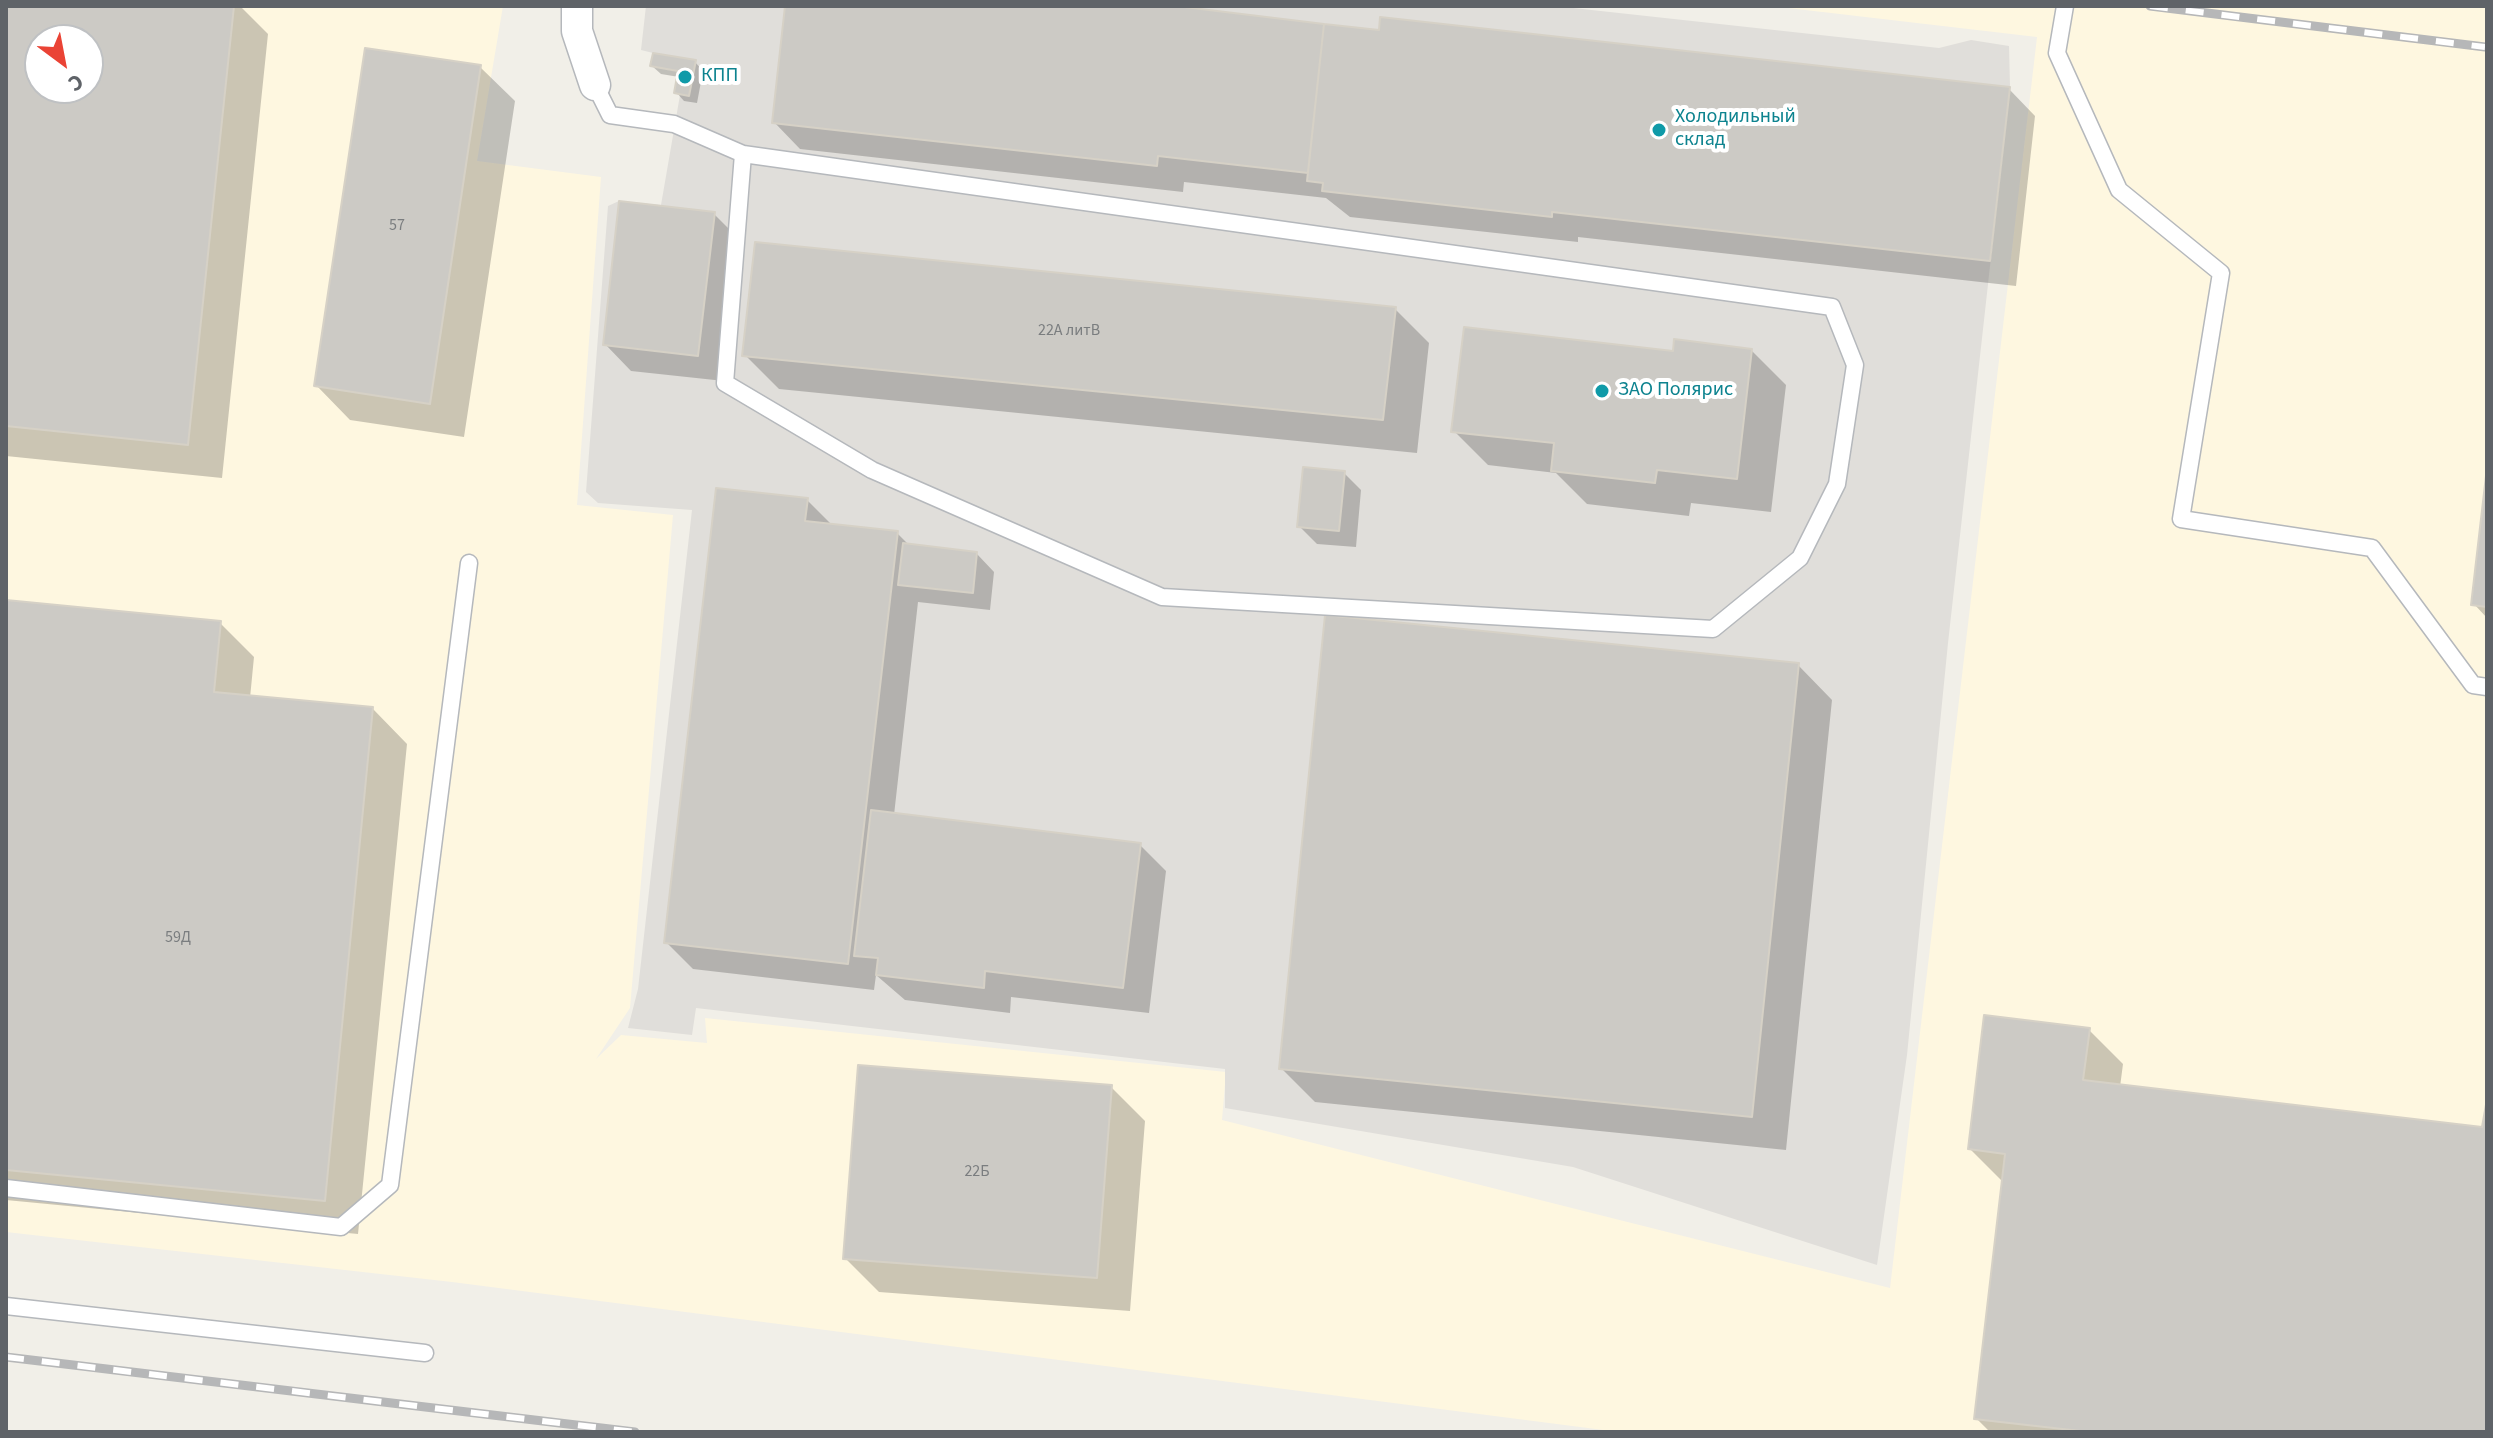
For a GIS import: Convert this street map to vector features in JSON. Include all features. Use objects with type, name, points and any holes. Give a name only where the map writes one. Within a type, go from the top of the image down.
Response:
[{"type":"street","points":[[577,6],[577,31],[595,85]]},
{"type":"lane","points":[[2065,6],[2057,53],[2119,190],[2221,273],[2181,519],[2372,548],[2473,685],[2487,687]]},
{"type":"lane","points":[[595,85],[610,115],[674,124],[743,154],[1832,307],[1855,365],[1837,484],[1800,558],[1713,629],[1162,597],[872,470],[725,383],[743,154]]},
{"type":"lane","points":[[6,1188],[341,1227],[390,1185],[469,563]]},
{"type":"lane","points":[[6,1306],[425,1353]]},
{"type":"shaded area","points":[[6,6],[503,6],[477,161],[601,177],[577,505],[673,515],[630,1008],[596,1059],[621,1035],[707,1043],[705,1018],[1226,1072],[1222,1120],[1890,1288],[2037,37],[1771,6],[2487,6],[2487,1432],[1619,1432],[452,1282],[6,1232]]},
{"type":"shaded area","points":[[646,6],[1555,6],[1939,48],[1971,40],[2009,46],[2010,87],[1948,643],[1907,1055],[1877,1265],[1573,1167],[1225,1108],[1225,1069],[696,1008],[692,1035],[628,1028],[638,989],[692,510],[598,503],[586,492],[608,206],[619,201],[661,205],[680,95],[674,93],[678,71],[650,66],[653,53],[641,50]]},
{"type":"building","points":[[6,6],[234,6],[188,445],[6,426]]},
{"type":"building","points":[[785,6],[1176,6],[1324,24],[1308,173],[1158,156],[1157,166],[772,123]]},
{"type":"building","name":"Холодильный склад","points":[[1380,17],[2010,87],[1990,261],[1552,212],[1552,217],[1322,191],[1323,183],[1307,181],[1324,24],[1379,30]]},
{"type":"building","points":[[365,48],[481,65],[430,404],[314,386]]},
{"type":"building","name":"КПП","points":[[653,53],[696,60],[689,96],[674,93],[678,71],[650,66]]},
{"type":"building","points":[[619,201],[715,212],[698,356],[603,345]]},
{"type":"building","points":[[755,242],[1396,307],[1383,420],[742,356]]},
{"type":"building","name":"ЗАО Полярис","points":[[1464,327],[1673,351],[1674,339],[1752,349],[1737,479],[1657,470],[1655,483],[1551,471],[1554,443],[1451,432]]},
{"type":"building","points":[[1303,467],[1345,471],[1339,531],[1297,527]]},
{"type":"building","points":[[2487,467],[2487,607],[2471,605]]},
{"type":"building","points":[[716,488],[808,498],[805,521],[898,531],[848,964],[664,943]]},
{"type":"building","points":[[903,543],[977,552],[973,593],[898,585]]},
{"type":"building","points":[[6,600],[221,621],[214,692],[373,707],[325,1201],[6,1170]]},
{"type":"building","points":[[1325,615],[1799,663],[1752,1117],[1279,1069]]},
{"type":"building","points":[[871,810],[1141,843],[1123,988],[985,971],[984,988],[876,975],[878,958],[854,956]]},
{"type":"building","points":[[1984,1015],[2090,1028],[2083,1080],[2482,1127],[2487,1099],[2487,1432],[2089,1432],[1974,1419],[2005,1154],[1968,1149]]},
{"type":"building","points":[[858,1065],[1112,1085],[1097,1278],[843,1259]]},
{"type":"railway","points":[[2150,6],[2485,47]]},
{"type":"railway","points":[[6,1357],[635,1432]]},
{"type":"place","name":"КПП","points":[[685,77]]},
{"type":"place","name":"Холодильный склад","points":[[1659,130]]},
{"type":"place","name":"ЗАО Полярис","points":[[1602,391]]}]
